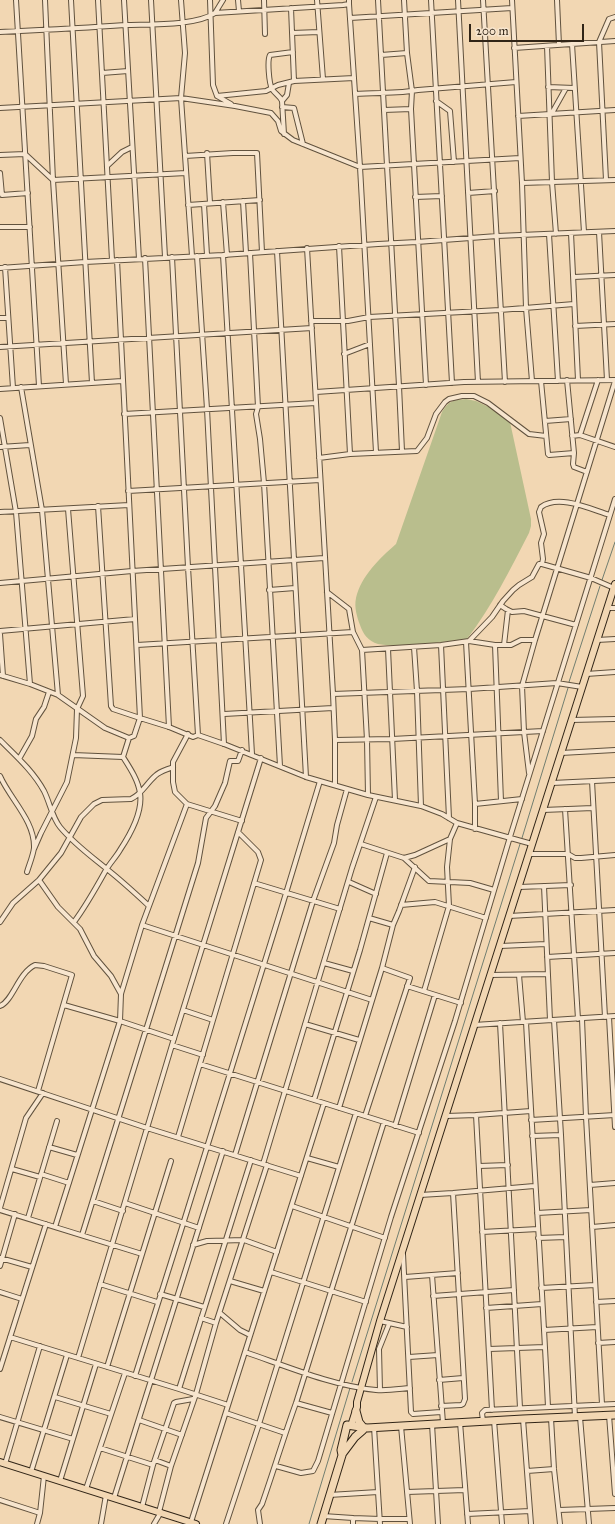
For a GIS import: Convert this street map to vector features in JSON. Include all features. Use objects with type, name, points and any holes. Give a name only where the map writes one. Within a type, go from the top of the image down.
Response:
[{"type":"highway","points":[[356,1412],[359,1422],[367,1428]]},
{"type":"highway","points":[[321,1524],[342,1454],[348,1428],[612,1415]]},
{"type":"highway","points":[[342,1454],[355,1437],[367,1428]]},
{"type":"main road","points":[[348,1428],[402,1250],[614,586]]},
{"type":"main road","points":[[348,1428],[356,1412],[357,1402]]},
{"type":"main road","points":[[2,1463],[193,1523]]},
{"type":"street","points":[[16,0],[39,386]]},
{"type":"street","points":[[45,0],[53,180],[60,264],[66,384]]},
{"type":"street","points":[[71,0],[92,383]]},
{"type":"street","points":[[74,922],[120,851],[140,806],[140,793],[133,775],[123,757],[129,738],[134,736],[140,718],[120,339],[107,176],[98,0]]},
{"type":"street","points":[[124,0],[139,259]]},
{"type":"street","points":[[151,0],[165,257]]},
{"type":"street","points":[[181,0],[185,53],[181,98],[188,205],[202,335],[207,409],[218,639],[224,714],[224,744]]},
{"type":"street","points":[[210,0],[213,85],[217,96],[235,106]]},
{"type":"street","points":[[0,32],[72,29],[200,20],[215,13],[223,0]]},
{"type":"street","points":[[238,0],[239,11]]},
{"type":"street","points":[[264,0],[265,34]]},
{"type":"street","points":[[317,0],[323,79]]},
{"type":"street","points":[[378,0],[402,451]]},
{"type":"street","points":[[404,0],[407,54],[412,91],[411,108],[417,242],[426,385]]},
{"type":"street","points":[[431,0],[452,384]]},
{"type":"street","points":[[458,0],[478,382]]},
{"type":"street","points":[[483,0],[498,236],[500,310],[505,382]]},
{"type":"street","points":[[512,0],[522,183],[526,308],[532,382]]},
{"type":"street","points":[[557,0],[559,44]]},
{"type":"street","points":[[215,13],[317,6],[349,2],[376,452]]},
{"type":"street","points":[[291,8],[294,81]]},
{"type":"street","points":[[350,18],[512,8]]},
{"type":"street","points":[[606,180],[599,42],[609,19],[615,17]]},
{"type":"street","points":[[292,33],[319,32]]},
{"type":"street","points":[[514,48],[615,41]]},
{"type":"street","points":[[572,44],[584,232]]},
{"type":"street","points":[[547,46],[548,87],[551,113],[552,182],[556,234]]},
{"type":"street","points":[[284,134],[282,102],[281,98],[272,88],[269,76],[269,56],[293,52]]},
{"type":"street","points":[[381,55],[407,54]]},
{"type":"street","points":[[102,73],[128,71]]},
{"type":"street","points":[[217,96],[266,91],[294,81],[354,78]]},
{"type":"street","points":[[355,94],[382,92],[403,93],[516,82]]},
{"type":"street","points":[[282,102],[287,95],[289,83]]},
{"type":"street","points":[[548,87],[574,88]]},
{"type":"street","points":[[551,113],[566,88]]},
{"type":"street","points":[[0,108],[49,104],[181,98],[271,113],[278,121],[281,131],[284,134],[302,144],[360,167],[520,158]]},
{"type":"street","points":[[436,100],[450,112],[454,162]]},
{"type":"street","points":[[282,107],[294,108],[302,144]]},
{"type":"street","points":[[384,110],[411,108]]},
{"type":"street","points":[[518,116],[615,110]]},
{"type":"street","points":[[107,166],[122,152],[132,147]]},
{"type":"street","points":[[185,156],[257,153],[262,252]]},
{"type":"street","points":[[0,155],[25,154],[53,180],[186,173]]},
{"type":"street","points":[[207,154],[210,203]]},
{"type":"street","points":[[0,173],[1,197],[28,193]]},
{"type":"street","points":[[522,183],[615,180]]},
{"type":"street","points":[[468,193],[495,191]]},
{"type":"street","points":[[415,197],[442,196]]},
{"type":"street","points":[[188,205],[260,200]]},
{"type":"street","points":[[243,201],[255,331],[258,407],[256,414],[264,483],[267,563],[280,766]]},
{"type":"street","points":[[223,202],[228,333],[252,754]]},
{"type":"street","points":[[204,204],[207,255]]},
{"type":"street","points":[[0,227],[30,227]]},
{"type":"street","points":[[13,388],[8,318],[2,268],[145,258],[225,255],[307,248],[498,236],[615,231]]},
{"type":"street","points":[[599,232],[606,380]]},
{"type":"street","points":[[571,233],[578,380]]},
{"type":"street","points":[[549,234],[558,381]]},
{"type":"street","points":[[339,246],[350,454]]},
{"type":"street","points":[[307,248],[333,694],[335,785]]},
{"type":"street","points":[[277,251],[280,330],[286,405],[306,776]]},
{"type":"street","points":[[172,257],[179,412],[198,735]]},
{"type":"street","points":[[145,258],[148,338],[166,643],[169,727]]},
{"type":"street","points":[[574,277],[615,275]]},
{"type":"street","points":[[311,321],[348,321],[369,317],[422,315],[574,304]]},
{"type":"street","points":[[0,318],[8,318]]},
{"type":"street","points":[[575,326],[615,324]]},
{"type":"street","points":[[0,347],[312,328]]},
{"type":"street","points":[[344,354],[370,344]]},
{"type":"street","points":[[567,380],[574,453],[573,464],[574,468],[587,472]]},
{"type":"street","points":[[580,435],[598,380]]},
{"type":"street","points":[[316,392],[478,382],[615,380],[522,686],[524,732],[530,775]]},
{"type":"street","points":[[0,389],[122,381]]},
{"type":"street","points":[[541,381],[548,455],[574,453]]},
{"type":"street","points":[[22,387],[30,445],[42,510],[58,695]]},
{"type":"street","points":[[319,458],[376,452],[415,451],[419,449],[427,438],[436,414],[445,402],[449,398],[462,396],[474,396],[488,403],[529,434],[546,436]]},
{"type":"street","points":[[124,414],[316,403]]},
{"type":"street","points":[[0,418],[16,512],[30,684]]},
{"type":"street","points":[[545,421],[571,419]]},
{"type":"street","points":[[572,436],[580,435],[615,447]]},
{"type":"street","points":[[0,447],[30,445]]},
{"type":"street","points":[[128,491],[320,480]]},
{"type":"street","points":[[276,1466],[301,1473],[313,1471],[318,1461],[385,1238],[461,1003],[494,890],[615,499]]},
{"type":"street","points":[[542,564],[543,559],[541,543],[544,531],[539,510],[543,506],[557,502],[610,515]]},
{"type":"street","points":[[0,512],[129,505]]},
{"type":"street","points":[[98,506],[112,708],[193,736],[198,735],[242,750],[320,781],[376,797],[421,806],[449,818],[457,824],[532,844]]},
{"type":"street","points":[[27,872],[34,850],[67,782],[77,732],[77,709],[83,696],[68,509]]},
{"type":"street","points":[[0,583],[132,571],[324,558]]},
{"type":"street","points":[[475,829],[468,641],[492,617],[500,605],[519,585],[532,577],[539,564],[557,568],[614,586]]},
{"type":"street","points":[[269,590],[295,588]]},
{"type":"street","points":[[327,592],[349,609],[353,632],[362,650],[367,740],[368,795]]},
{"type":"street","points":[[500,605],[515,612],[524,611],[576,625]]},
{"type":"street","points":[[607,608],[615,608]]},
{"type":"street","points":[[504,645],[508,610]]},
{"type":"street","points":[[129,738],[105,728],[58,695],[2,675],[0,632],[26,628],[135,619]]},
{"type":"street","points":[[137,645],[353,632]]},
{"type":"street","points":[[597,640],[615,639]]},
{"type":"street","points":[[362,650],[441,645],[468,641],[504,645],[515,644],[521,640],[535,640]]},
{"type":"street","points":[[441,645],[449,818]]},
{"type":"street","points":[[495,645],[501,801]]},
{"type":"street","points":[[414,647],[421,806]]},
{"type":"street","points":[[388,649],[395,800]]},
{"type":"street","points":[[586,674],[615,672]]},
{"type":"street","points":[[333,694],[469,690],[557,684],[582,687]]},
{"type":"street","points":[[19,759],[32,736],[36,719],[44,707],[49,692]]},
{"type":"street","points":[[224,714],[333,708]]},
{"type":"street","points":[[571,720],[615,719]]},
{"type":"street","points":[[335,740],[419,738],[543,731]]},
{"type":"street","points":[[188,734],[174,758],[173,767],[175,792],[187,804],[242,821]]},
{"type":"street","points":[[0,740],[38,781],[60,827],[85,853],[107,869],[150,906]]},
{"type":"street","points":[[82,1235],[198,863],[206,818],[215,806],[225,783],[230,761],[238,760],[242,750]]},
{"type":"street","points":[[561,753],[615,750]]},
{"type":"street","points":[[73,755],[123,757]]},
{"type":"street","points":[[78,1358],[126,1204],[172,1045],[261,758]]},
{"type":"street","points":[[0,922],[14,903],[38,880],[61,852],[84,813],[97,801],[131,799],[140,793],[159,772],[173,767]]},
{"type":"street","points":[[0,776],[30,829],[33,838],[34,850]]},
{"type":"street","points":[[552,783],[615,780]]},
{"type":"street","points":[[135,1376],[157,1302],[184,1222],[287,893],[320,781]]},
{"type":"street","points":[[592,781],[601,954],[615,1127]]},
{"type":"street","points":[[235,1155],[312,901],[334,843],[337,825],[347,789]]},
{"type":"street","points":[[154,1524],[160,1512],[172,1466],[193,1399],[196,1394],[216,1323],[244,1240],[285,1091],[352,868],[376,797]]},
{"type":"street","points":[[475,804],[522,799]]},
{"type":"street","points":[[55,1227],[120,1021],[121,994],[142,925],[187,804]]},
{"type":"street","points":[[543,810],[593,808]]},
{"type":"street","points":[[565,809],[580,1018],[602,1404]]},
{"type":"street","points":[[424,991],[449,906],[447,867],[450,839],[457,824]]},
{"type":"street","points":[[178,1137],[261,860],[260,855],[238,832]]},
{"type":"street","points":[[404,858],[415,856],[450,839]]},
{"type":"street","points":[[361,844],[404,858],[429,881],[470,883],[494,890]]},
{"type":"street","points":[[314,1100],[387,853]]},
{"type":"street","points":[[529,854],[568,854],[575,858],[615,855]]},
{"type":"street","points":[[339,1108],[382,968],[393,925],[402,905],[415,867]]},
{"type":"street","points":[[38,880],[58,907],[80,930],[94,956],[111,976],[121,994]]},
{"type":"street","points":[[349,882],[376,894]]},
{"type":"street","points":[[254,883],[340,909]]},
{"type":"street","points":[[519,886],[571,885]]},
{"type":"street","points":[[544,886],[548,974],[560,1118],[575,1406],[589,1524]]},
{"type":"street","points":[[402,905],[435,902],[486,918]]},
{"type":"street","points":[[509,916],[615,910]]},
{"type":"street","points":[[369,918],[393,925]]},
{"type":"street","points":[[142,925],[372,1000]]},
{"type":"street","points":[[500,946],[546,944]]},
{"type":"street","points":[[547,957],[615,953]]},
{"type":"street","points":[[324,963],[353,971]]},
{"type":"street","points":[[0,1006],[6,1002],[23,975],[32,967],[38,965],[72,975],[38,1091]]},
{"type":"street","points":[[365,1116],[410,976],[382,968]]},
{"type":"street","points":[[490,975],[548,974]]},
{"type":"street","points":[[519,975],[531,1111],[534,1186],[542,1288],[548,1407]]},
{"type":"street","points":[[407,986],[461,1003]]},
{"type":"street","points":[[395,1126],[435,995]]},
{"type":"street","points":[[64,1005],[120,1021],[174,1039]]},
{"type":"street","points":[[183,1010],[213,1020]]},
{"type":"street","points":[[474,1025],[615,1016]]},
{"type":"street","points":[[305,1024],[360,1040]]},
{"type":"street","points":[[500,1024],[520,1408]]},
{"type":"street","points":[[172,1045],[203,1055]]},
{"type":"street","points":[[200,1064],[419,1133]]},
{"type":"street","points":[[0,1079],[119,1117],[147,1128],[301,1176]]},
{"type":"street","points":[[43,1093],[26,1118],[0,1209],[142,1254]]},
{"type":"street","points":[[193,1523],[228,1405],[324,1103]]},
{"type":"street","points":[[446,1116],[531,1111]]},
{"type":"street","points":[[226,1524],[259,1424],[356,1113]]},
{"type":"street","points":[[476,1115],[492,1410]]},
{"type":"street","points":[[531,1120],[615,1115]]},
{"type":"street","points":[[28,1218],[57,1121]]},
{"type":"street","points":[[260,1524],[259,1508],[262,1504],[276,1466],[384,1122]]},
{"type":"street","points":[[532,1136],[561,1135]]},
{"type":"street","points":[[49,1147],[77,1155]]},
{"type":"street","points":[[114,1498],[223,1151]]},
{"type":"street","points":[[307,1158],[338,1167]]},
{"type":"street","points":[[179,1389],[251,1160]]},
{"type":"street","points":[[107,1367],[171,1161]]},
{"type":"street","points":[[478,1166],[508,1165]]},
{"type":"street","points":[[12,1170],[69,1183]]},
{"type":"street","points":[[590,1185],[615,1184]]},
{"type":"street","points":[[420,1195],[534,1186]]},
{"type":"street","points":[[441,1406],[463,1404],[465,1400],[453,1193]]},
{"type":"street","points":[[93,1202],[123,1211]]},
{"type":"street","points":[[126,1204],[199,1228]]},
{"type":"street","points":[[292,1206],[385,1238]]},
{"type":"street","points":[[537,1213],[591,1210]]},
{"type":"street","points":[[0,1266],[14,1214]]},
{"type":"street","points":[[0,1369],[2,1356],[10,1337],[46,1224]]},
{"type":"street","points":[[592,1227],[615,1225]]},
{"type":"street","points":[[482,1232],[538,1229]]},
{"type":"street","points":[[538,1238],[566,1237]]},
{"type":"street","points":[[193,1245],[207,1241],[244,1240],[277,1252]]},
{"type":"street","points":[[402,1250],[405,1277],[412,1413],[441,1412]]},
{"type":"street","points":[[1,1258],[32,1267]]},
{"type":"street","points":[[271,1272],[366,1302]]},
{"type":"street","points":[[405,1277],[458,1273]]},
{"type":"street","points":[[432,1275],[443,1423]]},
{"type":"street","points":[[230,1281],[264,1291]]},
{"type":"street","points":[[100,1284],[157,1302]]},
{"type":"street","points":[[542,1288],[595,1285]]},
{"type":"street","points":[[433,1296],[514,1290]]},
{"type":"street","points":[[0,1292],[22,1298]]},
{"type":"street","points":[[160,1294],[204,1307]]},
{"type":"street","points":[[596,1302],[615,1301]]},
{"type":"street","points":[[486,1308],[542,1304]]},
{"type":"street","points":[[220,1313],[240,1330],[250,1335]]},
{"type":"street","points":[[201,1318],[216,1323]]},
{"type":"street","points":[[380,1321],[407,1327]]},
{"type":"street","points":[[380,1390],[379,1349],[390,1324]]},
{"type":"street","points":[[544,1330],[598,1327]]},
{"type":"street","points":[[10,1337],[228,1405]]},
{"type":"street","points":[[598,1343],[615,1342]]},
{"type":"street","points":[[2,1463],[17,1422],[40,1346]]},
{"type":"street","points":[[489,1349],[545,1347]]},
{"type":"street","points":[[245,1352],[341,1383],[380,1390],[410,1388]]},
{"type":"street","points":[[31,1472],[67,1355]]},
{"type":"street","points":[[409,1357],[438,1355]]},
{"type":"street","points":[[60,1481],[96,1364]]},
{"type":"street","points":[[86,1489],[124,1373]]},
{"type":"street","points":[[439,1380],[463,1378]]},
{"type":"street","points":[[55,1397],[111,1414]]},
{"type":"street","points":[[142,1507],[153,1465],[174,1403],[193,1399]]},
{"type":"street","points":[[296,1403],[332,1413]]},
{"type":"street","points":[[483,1421],[483,1411],[615,1404]]},
{"type":"street","points":[[226,1413],[285,1434]]},
{"type":"street","points":[[612,1415],[615,1494]]},
{"type":"street","points":[[0,1417],[73,1440]]},
{"type":"street","points":[[552,1418],[554,1469],[560,1524]]},
{"type":"street","points":[[523,1419],[531,1524]]},
{"type":"street","points":[[139,1420],[182,1435]]},
{"type":"street","points":[[494,1420],[502,1524]]},
{"type":"street","points":[[460,1422],[468,1524]]},
{"type":"street","points":[[432,1424],[438,1524]]},
{"type":"street","points":[[401,1426],[410,1524]]},
{"type":"street","points":[[367,1428],[378,1492],[380,1522]]},
{"type":"street","points":[[100,1448],[153,1465]]},
{"type":"street","points":[[155,1460],[172,1466]]},
{"type":"street","points":[[527,1471],[554,1469]]},
{"type":"street","points":[[37,1524],[40,1513],[44,1476]]},
{"type":"street","points":[[407,1492],[465,1490]]},
{"type":"street","points":[[329,1495],[378,1492]]},
{"type":"street","points":[[102,1524],[106,1495]]},
{"type":"street","points":[[0,1500],[40,1513]]},
{"type":"street","points":[[559,1510],[615,1508]]},
{"type":"street","points":[[467,1514],[530,1511]]},
{"type":"street","points":[[323,1516],[380,1522],[409,1519]]},
{"type":"street","points":[[353,1518],[353,1524]]},
{"type":"green space","points":[[466,399],[476,401],[493,409],[510,422],[531,519],[529,533],[493,601],[467,639],[400,646],[378,644],[366,637],[359,622],[355,605],[358,590],[372,568],[396,544],[442,412],[451,402]]},
{"type":"waterway","points":[[602,580],[615,542]]},
{"type":"waterway","points":[[569,682],[600,586]]},
{"type":"waterway","points":[[522,838],[568,688]]},
{"type":"waterway","points":[[352,1382],[520,844]]},
{"type":"waterway","points":[[309,1524],[350,1388]]}]
